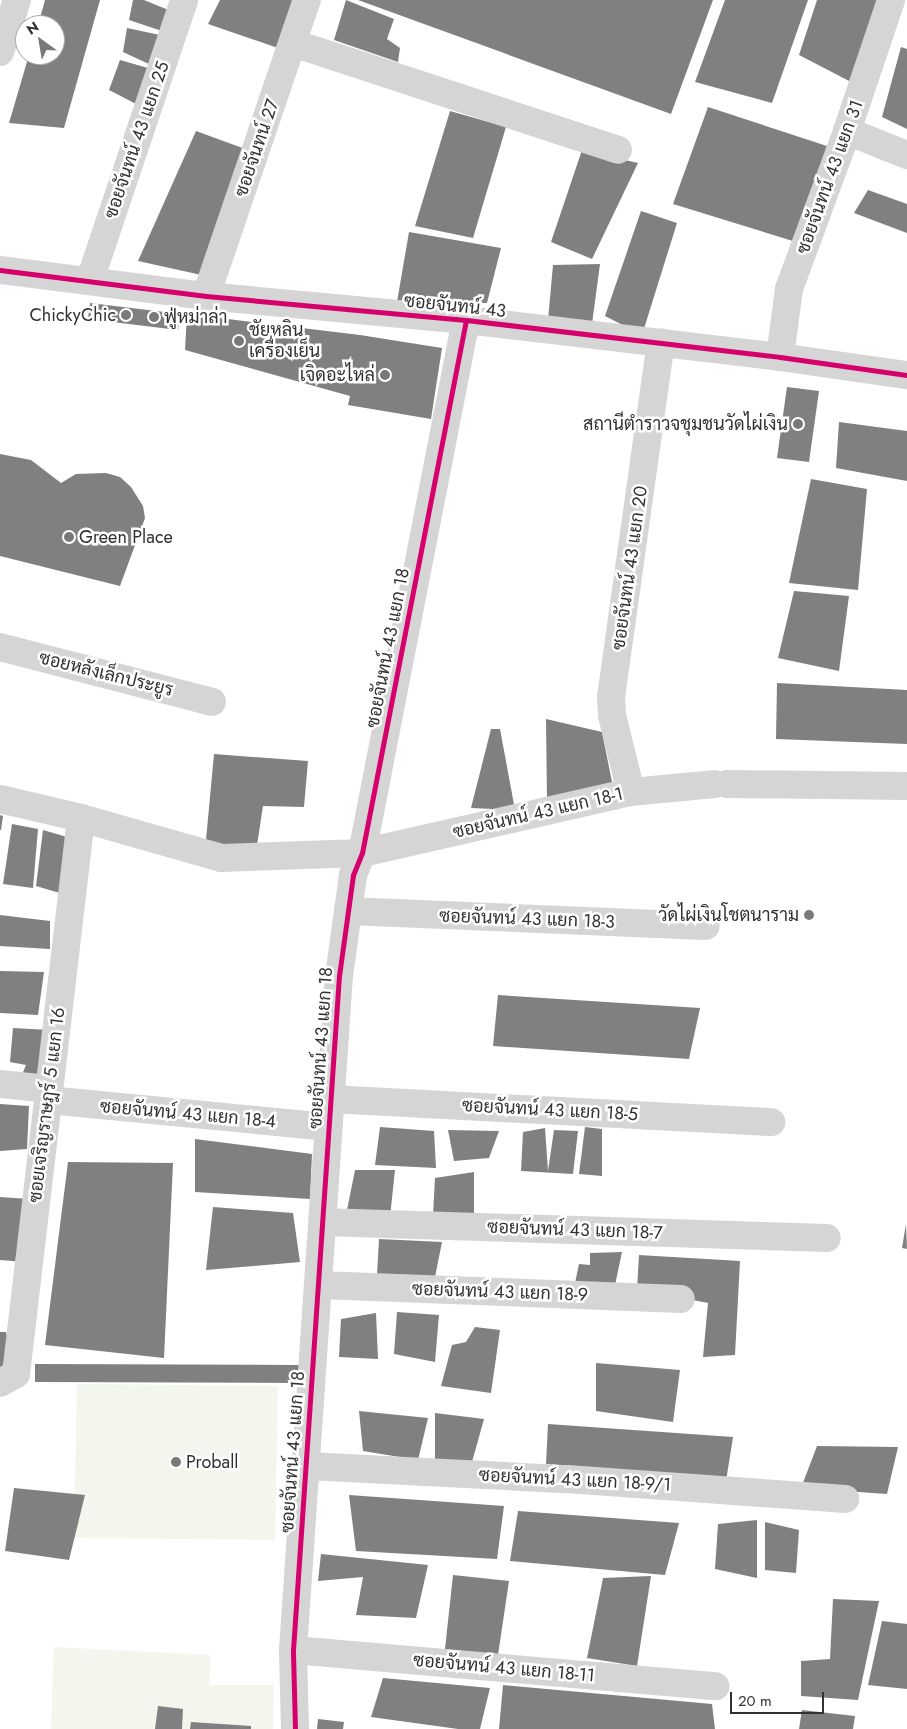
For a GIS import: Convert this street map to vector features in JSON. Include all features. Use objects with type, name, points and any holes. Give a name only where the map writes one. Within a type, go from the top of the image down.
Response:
[{"type":"street","points":[[0,52],[18,0]]},
{"type":"street","name":"ซอยจันทน์ 43 แยก 25","points":[[90,280],[184,0]]},
{"type":"street","name":"ซอยจันทน์ 27","points":[[206,296],[307,0]]},
{"type":"street","name":"ซอยจันทน์ 43 แยก 31","points":[[780,357],[789,289],[847,131],[891,0]]},
{"type":"street","points":[[292,43],[618,150]]},
{"type":"street","points":[[847,131],[907,155]]},
{"type":"street","name":"ซอยจันทน์ 43","points":[[0,270],[206,296],[466,320],[780,357],[907,375]]},
{"type":"street","name":"ซอยจันทน์ 43 แยก 18","points":[[294,1729],[293,1650],[339,976],[354,875],[362,853],[466,320]]},
{"type":"street","name":"ซอยจันทน์ 43 แยก 20","points":[[631,792],[612,715],[612,697],[662,343]]},
{"type":"street","name":"ซอยหลังเล็กประยูร","points":[[0,647],[212,702]]},
{"type":"street","name":"ซอยจันทน์ 43 แยก 18-1","points":[[0,799],[81,818],[221,858],[362,853],[631,792],[721,784],[907,786]]},
{"type":"street","name":"ซอยเจริญราษฎร์ 5 แยก 16","points":[[0,1383],[16,1374],[81,818]]},
{"type":"street","name":"ซอยจันทน์ 43 แยก 18-3","points":[[348,911],[706,926]]},
{"type":"street","name":"ซอยจันทน์ 43 แยก 18-4","points":[[0,1084],[49,1095],[328,1127]]},
{"type":"street","name":"ซอยจันทน์ 43 แยก 18-5","points":[[330,1099],[771,1122]]},
{"type":"street","name":"ซอยจันทน์ 43 แยก 18-7","points":[[323,1222],[827,1238]]},
{"type":"street","name":"ซอยจันทน์ 43 แยก 18-9","points":[[319,1285],[681,1299]]},
{"type":"street","name":"ซอยจันทน์ 43 แยก 18-9/1","points":[[306,1466],[567,1479],[844,1498]]},
{"type":"street","name":"ซอยจันทน์ 43 แยก 18-11","points":[[293,1650],[715,1686]]},
{"type":"shaded area","name":"Proball","points":[[77,1384],[278,1386],[275,1540],[74,1538]]},
{"type":"shaded area","points":[[54,1647],[211,1655],[209,1685],[274,1685],[273,1729],[51,1729]]},
{"type":"building","points":[[45,0],[100,0],[64,128],[9,123],[26,65],[65,65],[65,15],[41,15]]},
{"type":"building","points":[[133,0],[144,0],[171,11],[162,31],[129,20]]},
{"type":"building","points":[[220,0],[298,0],[281,49],[208,24]]},
{"type":"building","points":[[346,0],[394,19],[387,39],[400,48],[398,62],[334,40]]},
{"type":"building","points":[[358,0],[713,0],[671,114]]},
{"type":"building","points":[[725,0],[808,0],[772,103],[695,82]]},
{"type":"building","points":[[817,0],[881,0],[853,83],[799,55]]},
{"type":"building","points":[[127,28],[160,35],[151,65],[123,52]]},
{"type":"building","points":[[901,47],[907,49],[907,129],[882,117]]},
{"type":"building","points":[[120,60],[148,68],[140,106],[109,90]]},
{"type":"building","points":[[708,107],[830,147],[796,242],[673,204]]},
{"type":"building","points":[[450,111],[506,127],[473,238],[415,226]]},
{"type":"building","points":[[196,131],[248,150],[206,276],[138,261]]},
{"type":"building","points":[[582,150],[638,163],[592,259],[551,242]]},
{"type":"building","points":[[868,190],[907,204],[907,233],[854,213]]},
{"type":"building","points":[[641,211],[677,223],[642,335],[605,316]]},
{"type":"building","points":[[409,232],[501,248],[487,303],[397,302]]},
{"type":"building","points":[[600,264],[592,324],[548,320],[553,265]]},
{"type":"building","points":[[90,303],[181,314],[178,330],[88,319]]},
{"type":"building","points":[[187,314],[360,335],[442,348],[431,419],[348,405],[350,396],[185,350]]},
{"type":"building","name":"สถานีตำราวจชุมชนวัดไผ่เงิน","points":[[787,387],[819,391],[809,462],[777,458]]},
{"type":"building","points":[[839,422],[907,431],[907,481],[836,468]]},
{"type":"building","name":"Green Place","points":[[0,454],[31,460],[61,483],[76,474],[106,473],[120,477],[131,487],[143,506],[145,518],[120,586],[0,556]]},
{"type":"building","points":[[811,479],[867,489],[858,590],[789,583]]},
{"type":"building","points":[[794,591],[849,596],[839,671],[778,658]]},
{"type":"building","points":[[777,683],[907,690],[907,744],[776,739]]},
{"type":"building","points":[[546,719],[602,732],[613,787],[547,800]]},
{"type":"building","points":[[491,729],[500,729],[515,810],[471,808]]},
{"type":"building","points":[[214,754],[308,761],[304,807],[263,806],[256,852],[206,840]]},
{"type":"building","points":[[0,815],[3,816],[1,830],[0,830]]},
{"type":"building","points":[[12,824],[38,829],[33,888],[3,884]]},
{"type":"building","points":[[43,830],[67,837],[63,894],[36,886]]},
{"type":"building","points":[[0,915],[50,921],[50,949],[0,946]]},
{"type":"building","points":[[0,971],[44,972],[38,1015],[0,1013]]},
{"type":"building","points":[[498,995],[700,1008],[689,1059],[493,1046]]},
{"type":"building","points":[[13,1028],[50,1030],[39,1081],[21,1077],[26,1065],[10,1062]]},
{"type":"building","points":[[0,1104],[29,1106],[27,1149],[0,1151]]},
{"type":"building","points":[[380,1127],[434,1131],[436,1168],[375,1165]]},
{"type":"building","points":[[585,1127],[602,1129],[602,1176],[579,1174]]},
{"type":"building","points":[[545,1128],[548,1171],[554,1130],[578,1131],[573,1174],[521,1171],[523,1132]]},
{"type":"building","points":[[448,1130],[499,1131],[489,1158],[454,1161]]},
{"type":"building","points":[[195,1139],[312,1154],[310,1199],[195,1192]]},
{"type":"building","points":[[68,1162],[173,1163],[164,1358],[45,1345]]},
{"type":"building","points":[[355,1170],[395,1170],[390,1217],[347,1210]]},
{"type":"building","points":[[474,1172],[474,1216],[433,1215],[435,1178]]},
{"type":"building","points":[[0,1197],[29,1199],[24,1262],[0,1260]]},
{"type":"building","points":[[213,1207],[293,1213],[300,1262],[206,1270]]},
{"type":"building","points":[[906,1224],[907,1249],[902,1248]]},
{"type":"building","points":[[379,1239],[442,1242],[434,1282],[377,1275]]},
{"type":"building","points":[[622,1252],[614,1290],[575,1283],[579,1264],[590,1265],[590,1253]]},
{"type":"building","points":[[639,1255],[740,1261],[735,1355],[703,1357],[708,1303],[637,1289]]},
{"type":"building","points":[[397,1312],[439,1315],[435,1362],[394,1354]]},
{"type":"building","points":[[376,1313],[378,1359],[339,1357],[341,1319]]},
{"type":"building","points":[[475,1327],[500,1330],[491,1393],[441,1386],[452,1345],[466,1342]]},
{"type":"building","points":[[0,1332],[6,1332],[16,1374],[0,1379]]},
{"type":"building","points":[[596,1363],[680,1370],[673,1422],[596,1411]]},
{"type":"building","points":[[35,1364],[299,1365],[299,1383],[35,1382]]},
{"type":"building","points":[[359,1411],[428,1418],[418,1460],[363,1451]]},
{"type":"building","points":[[435,1413],[484,1419],[472,1462],[435,1462]]},
{"type":"building","points":[[548,1424],[733,1437],[726,1481],[546,1464]]},
{"type":"building","points":[[817,1446],[898,1447],[887,1494],[801,1488]]},
{"type":"building","points":[[14,1488],[85,1495],[69,1560],[5,1551]]},
{"type":"building","points":[[349,1495],[504,1506],[497,1559],[356,1551]]},
{"type":"building","points":[[518,1511],[679,1523],[665,1575],[510,1561]]},
{"type":"building","points":[[757,1520],[757,1578],[715,1569],[718,1524]]},
{"type":"building","points":[[765,1522],[799,1530],[796,1573],[765,1570]]},
{"type":"building","points":[[321,1554],[428,1565],[416,1618],[356,1615],[363,1577],[318,1581]]},
{"type":"building","points":[[453,1575],[509,1581],[498,1655],[445,1649]]},
{"type":"building","points":[[651,1576],[637,1666],[587,1658],[603,1578]]},
{"type":"building","points":[[833,1599],[879,1601],[858,1700],[801,1696],[801,1661],[830,1659]]},
{"type":"building","points":[[882,1621],[907,1624],[907,1689],[868,1685]]},
{"type":"building","points":[[383,1678],[490,1688],[480,1729],[458,1729],[371,1717]]},
{"type":"building","points":[[503,1685],[712,1704],[715,1729],[499,1729]]},
{"type":"building","points":[[158,1706],[183,1709],[182,1729],[155,1729]]},
{"type":"building","points":[[802,1710],[855,1716],[853,1729],[799,1729]]},
{"type":"building","points":[[318,1719],[344,1722],[343,1729],[317,1729]]},
{"type":"building","points":[[191,1722],[251,1726],[251,1729],[190,1729]]},
{"type":"cycle path","points":[[0,270],[206,296],[466,320],[780,357],[907,375]]},
{"type":"cycle path","points":[[295,1729],[293,1650],[339,976],[353,875],[362,853],[466,320]]},
{"type":"place","name":"ChickyChic","points":[[126,315]]},
{"type":"place","name":"ฟู่หม่าล่า","points":[[154,317]]},
{"type":"place","name":"ชัยหลิน เครื่องเย็น","points":[[239,341]]},
{"type":"place","name":"เจิดอะไหล่","points":[[385,375]]},
{"type":"place","name":"สถานีตำราวจชุมชนวัดไผ่เงิน","points":[[798,424]]},
{"type":"place","name":"Green Place","points":[[69,537]]},
{"type":"place","name":"วัดไผ่เงินโชตนาราม","points":[[809,915]]},
{"type":"place","name":"Proball","points":[[176,1462]]}]
